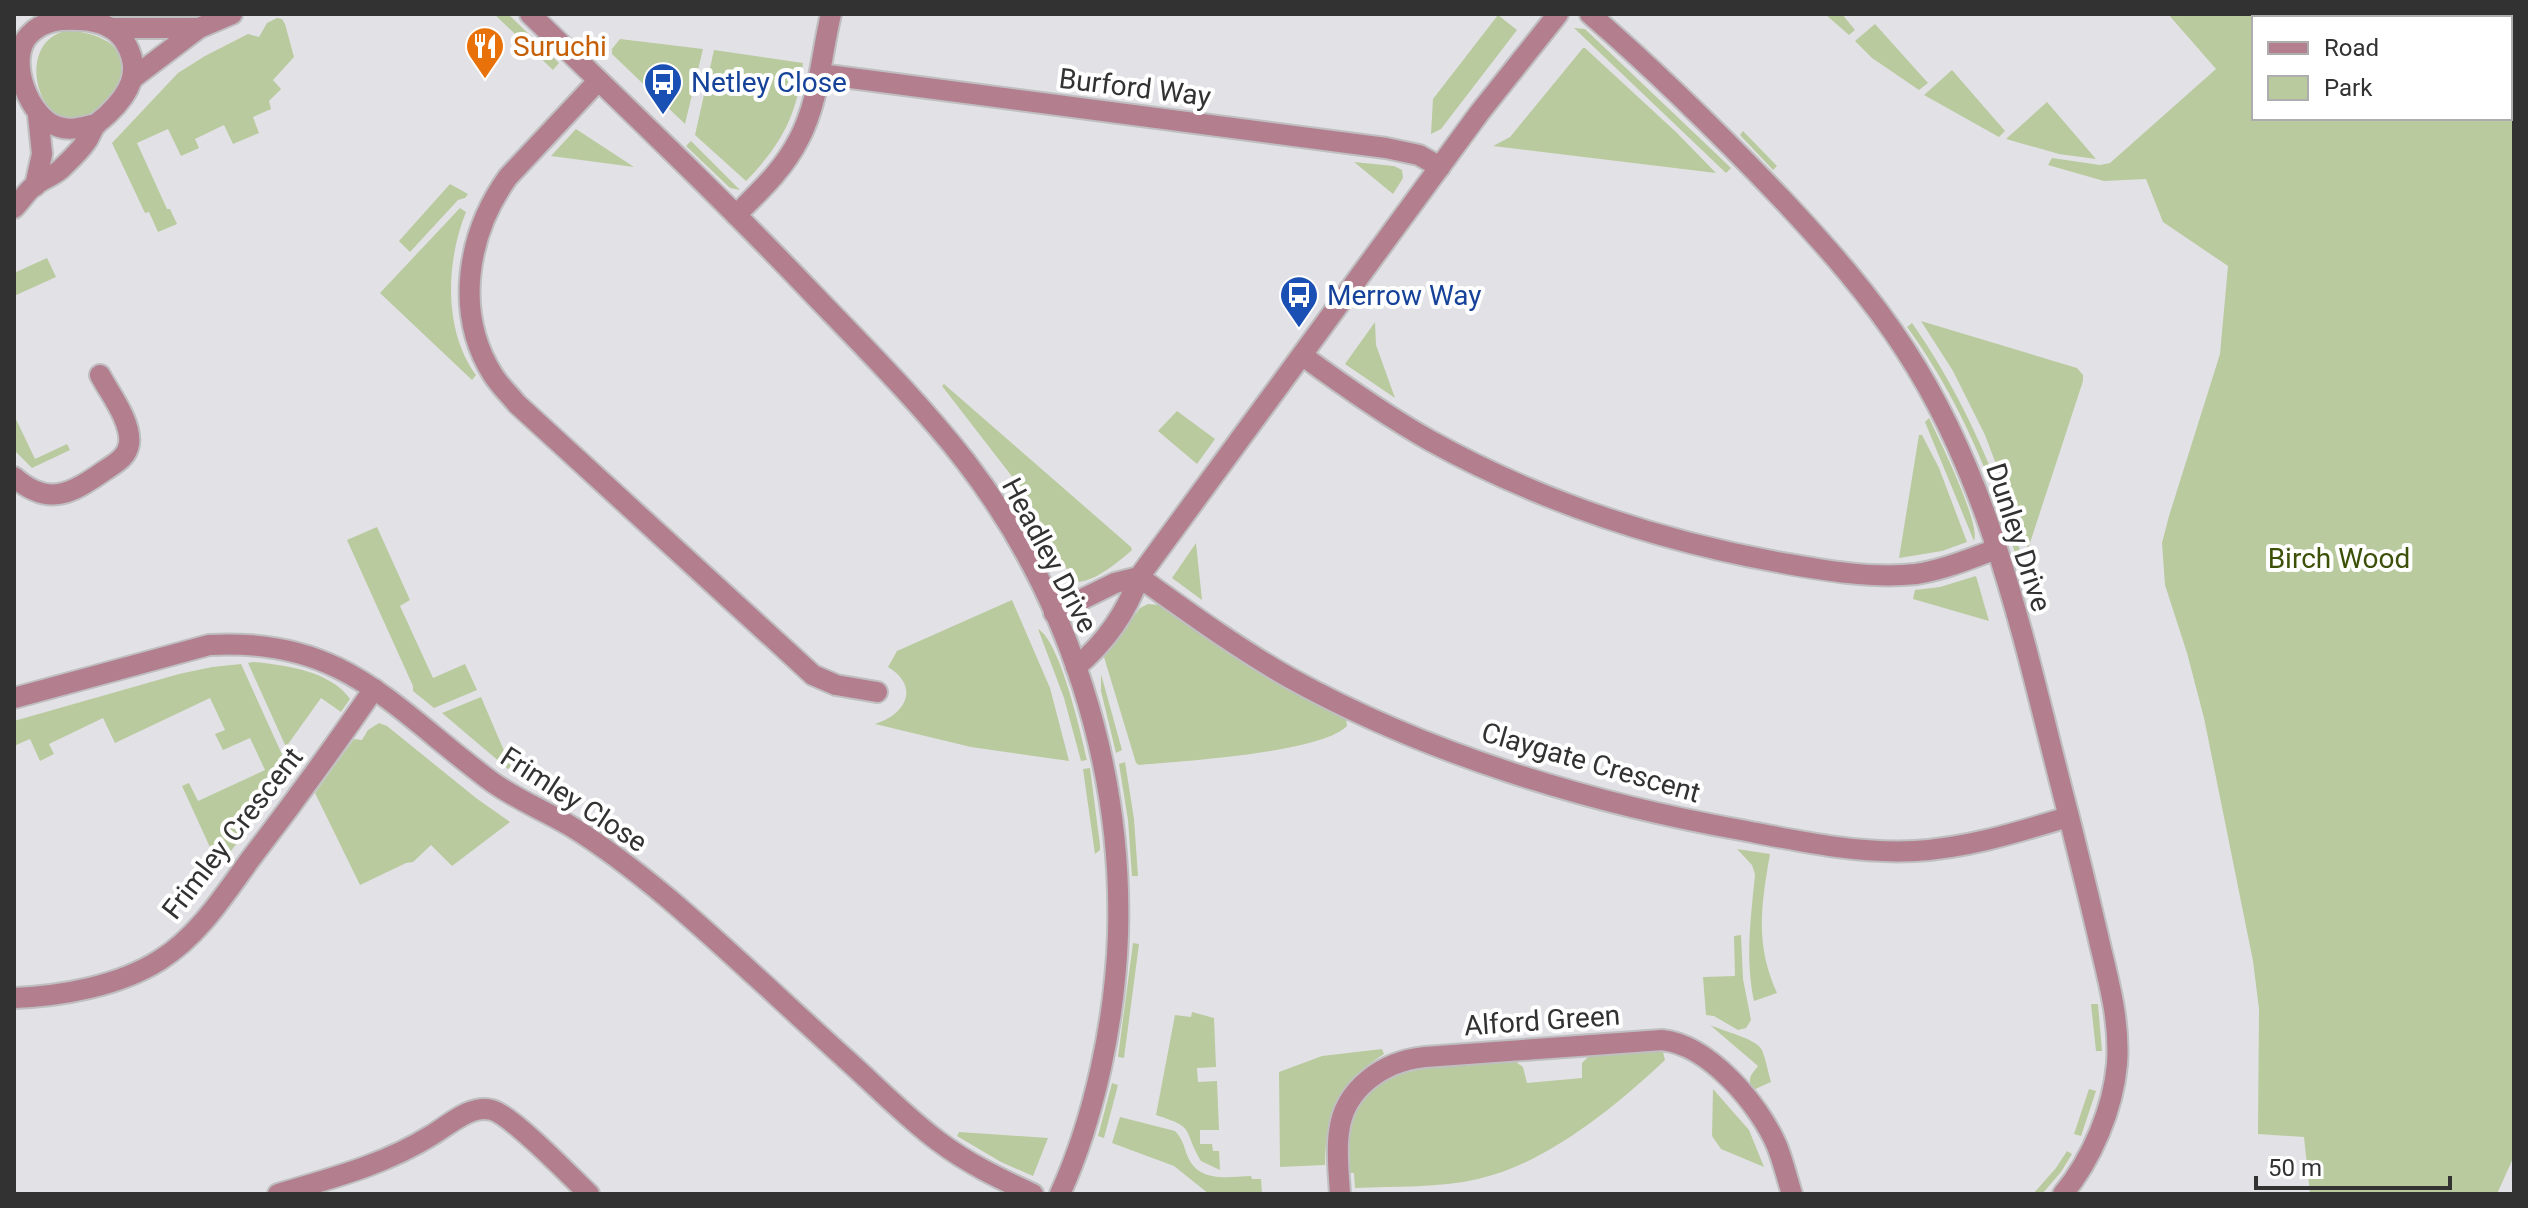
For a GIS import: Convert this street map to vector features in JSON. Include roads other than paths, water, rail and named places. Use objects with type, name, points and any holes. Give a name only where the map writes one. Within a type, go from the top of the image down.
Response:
[{"type":"street","points":[[133,78],[199,28],[232,14]]},
{"type":"street","name":"Headley Drive","points":[[530,14],[736,215],[873,357],[958,452],[1005,520],[1054,613],[1092,717],[1108,785],[1117,850],[1118,921],[1111,1004],[1096,1086],[1081,1139],[1060,1194]]},
{"type":"street","points":[[736,215],[777,172],[799,140],[820,74],[831,14]]},
{"type":"street","points":[[1076,667],[1114,627],[1130,603],[1139,577],[1440,167],[1558,14]]},
{"type":"street","name":"Dunley Drive","points":[[1590,14],[1742,156],[1817,237],[1874,305],[1906,351],[1946,420],[1980,497],[1997,549],[2068,817],[2108,978],[2114,1015],[2117,1051],[2111,1091],[2099,1133],[2080,1172],[2063,1194]]},
{"type":"street","points":[[96,124],[60,128],[38,115],[24,84],[19,39],[54,20],[86,20],[113,28],[199,28]]},
{"type":"street","points":[[14,208],[35,186],[58,171],[87,141],[96,124],[126,94],[134,68],[128,47],[113,28]]},
{"type":"street","name":"Burford Way","points":[[820,74],[1386,148],[1419,155],[1440,167]]},
{"type":"street","points":[[598,81],[508,177],[481,224],[471,264],[470,304],[485,361],[517,404],[813,675],[836,685],[877,692]]},
{"type":"street","points":[[35,186],[42,154],[38,115]]},
{"type":"street","points":[[1303,356],[1395,420],[1461,457],[1581,508],[1675,539],[1790,564],[1892,575],[1938,569],[1997,549]]},
{"type":"street","points":[[14,477],[38,493],[63,494],[84,485],[119,461],[129,442],[127,431],[100,375]]},
{"type":"street","points":[[1054,613],[1115,583],[1139,577]]},
{"type":"street","name":"Claygate Crescent","points":[[1139,577],[1264,663],[1373,718],[1499,768],[1627,806],[1794,840],[1880,851],[1968,844],[2068,817]]},
{"type":"street","name":"Frimley Close","points":[[14,698],[195,647],[222,644],[299,653],[343,669],[374,689],[495,784],[574,828],[641,876],[938,1142],[981,1169],[1033,1194]]},
{"type":"street","name":"Frimley Crescent","points":[[14,998],[97,986],[148,967],[174,951],[212,911],[297,799],[374,689]]},
{"type":"street","name":"Alford Green","points":[[1340,1194],[1339,1129],[1347,1104],[1363,1084],[1395,1063],[1425,1057],[1662,1040],[1683,1044],[1714,1065],[1745,1097],[1777,1146],[1792,1194]]},
{"type":"street","points":[[278,1194],[373,1166],[407,1150],[467,1113],[485,1109],[504,1115],[589,1194]]},
{"type":"place","name":"Suruchi","points":[[485,80]]},
{"type":"place","name":"Netley Close","points":[[663,116]]},
{"type":"place","name":"Merrow Way","points":[[1299,329]]},
{"type":"park label","name":"Birch Wood","points":[[2339,558]]}]
